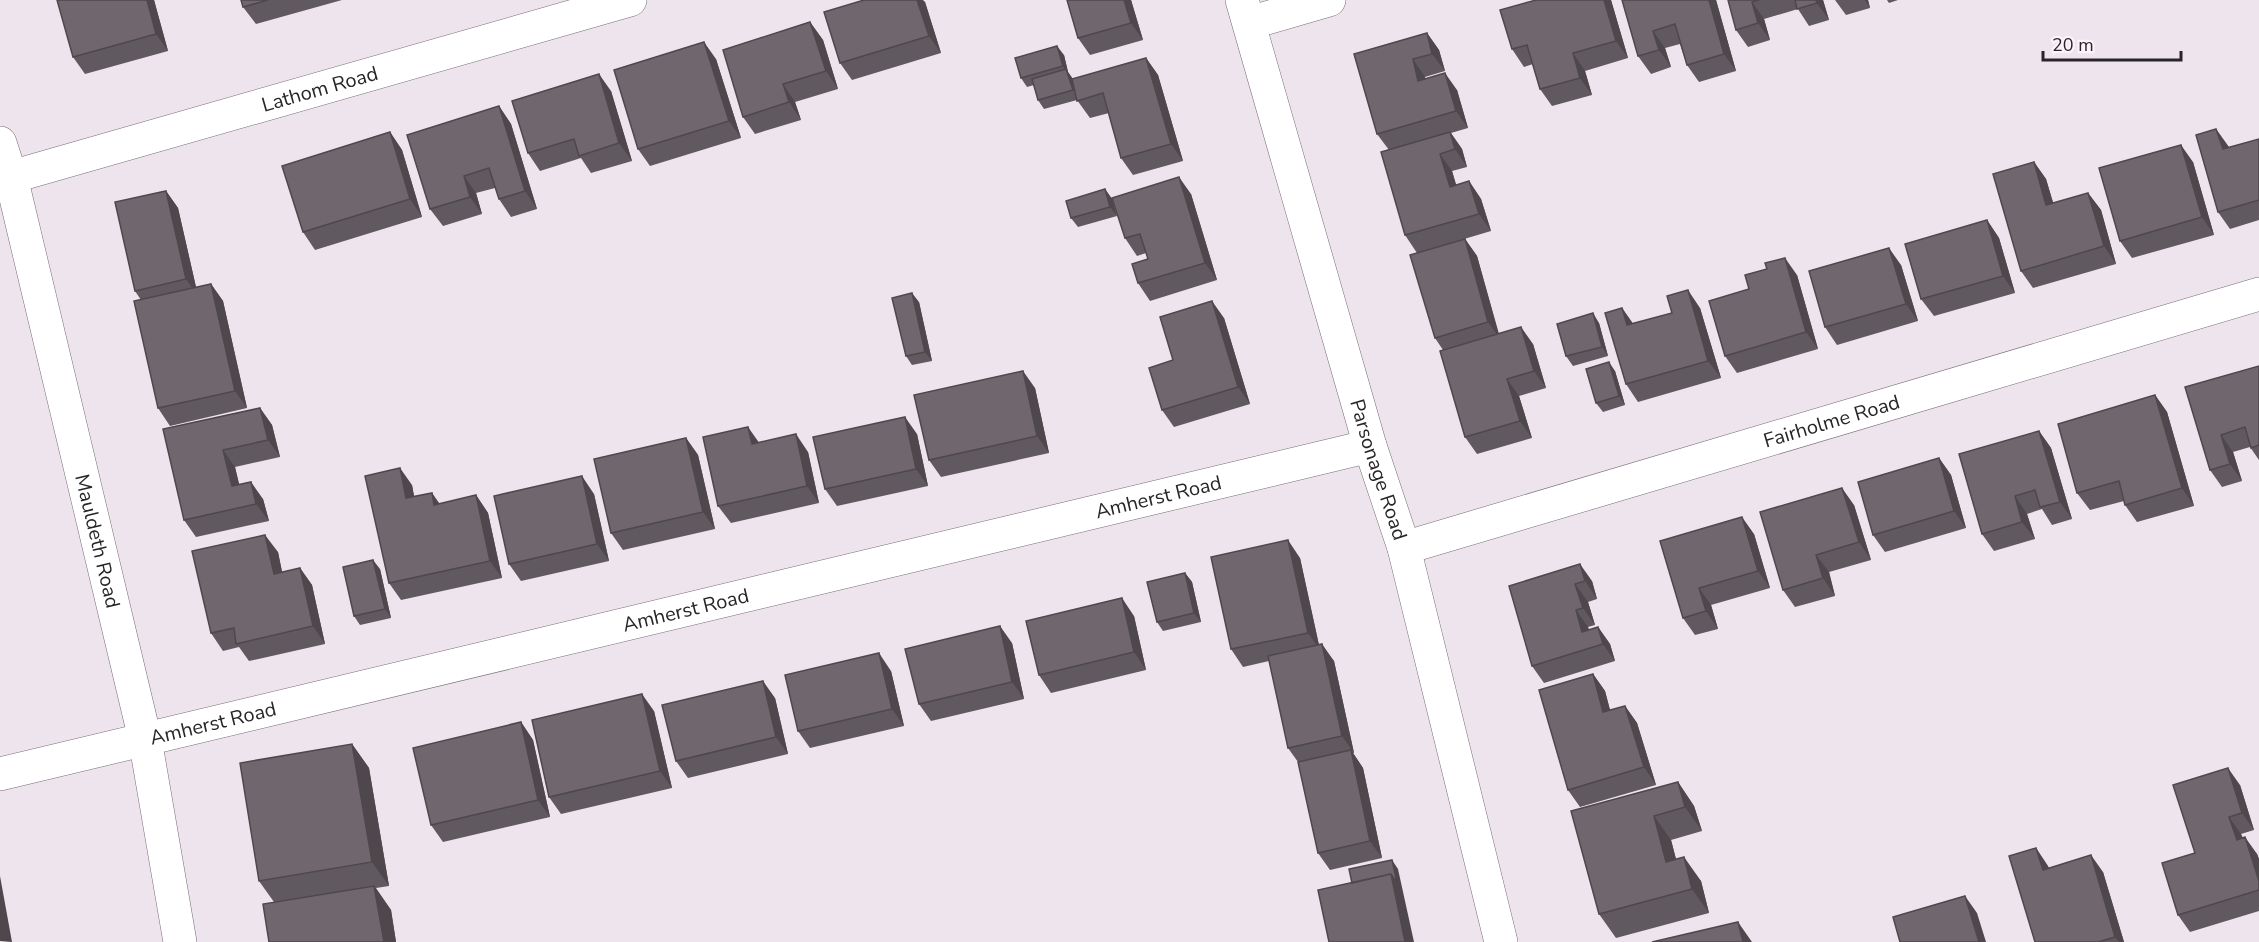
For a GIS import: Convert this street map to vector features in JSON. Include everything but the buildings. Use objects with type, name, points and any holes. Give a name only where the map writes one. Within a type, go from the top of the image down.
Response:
[{"type":"street","name":"Lathom Road","points":[[10,177],[630,0]]},
{"type":"street","points":[[1245,12],[1329,0]]},
{"type":"street","name":"Parsonage Road","points":[[1245,12],[1370,446],[1404,548],[1501,942]]},
{"type":"street","name":"Mauldeth Road","points":[[0,142],[145,739],[180,942]]},
{"type":"street","name":"Fairholme Road","points":[[1404,548],[2259,294]]},
{"type":"street","name":"Amherst Road","points":[[0,774],[1370,446]]}]
